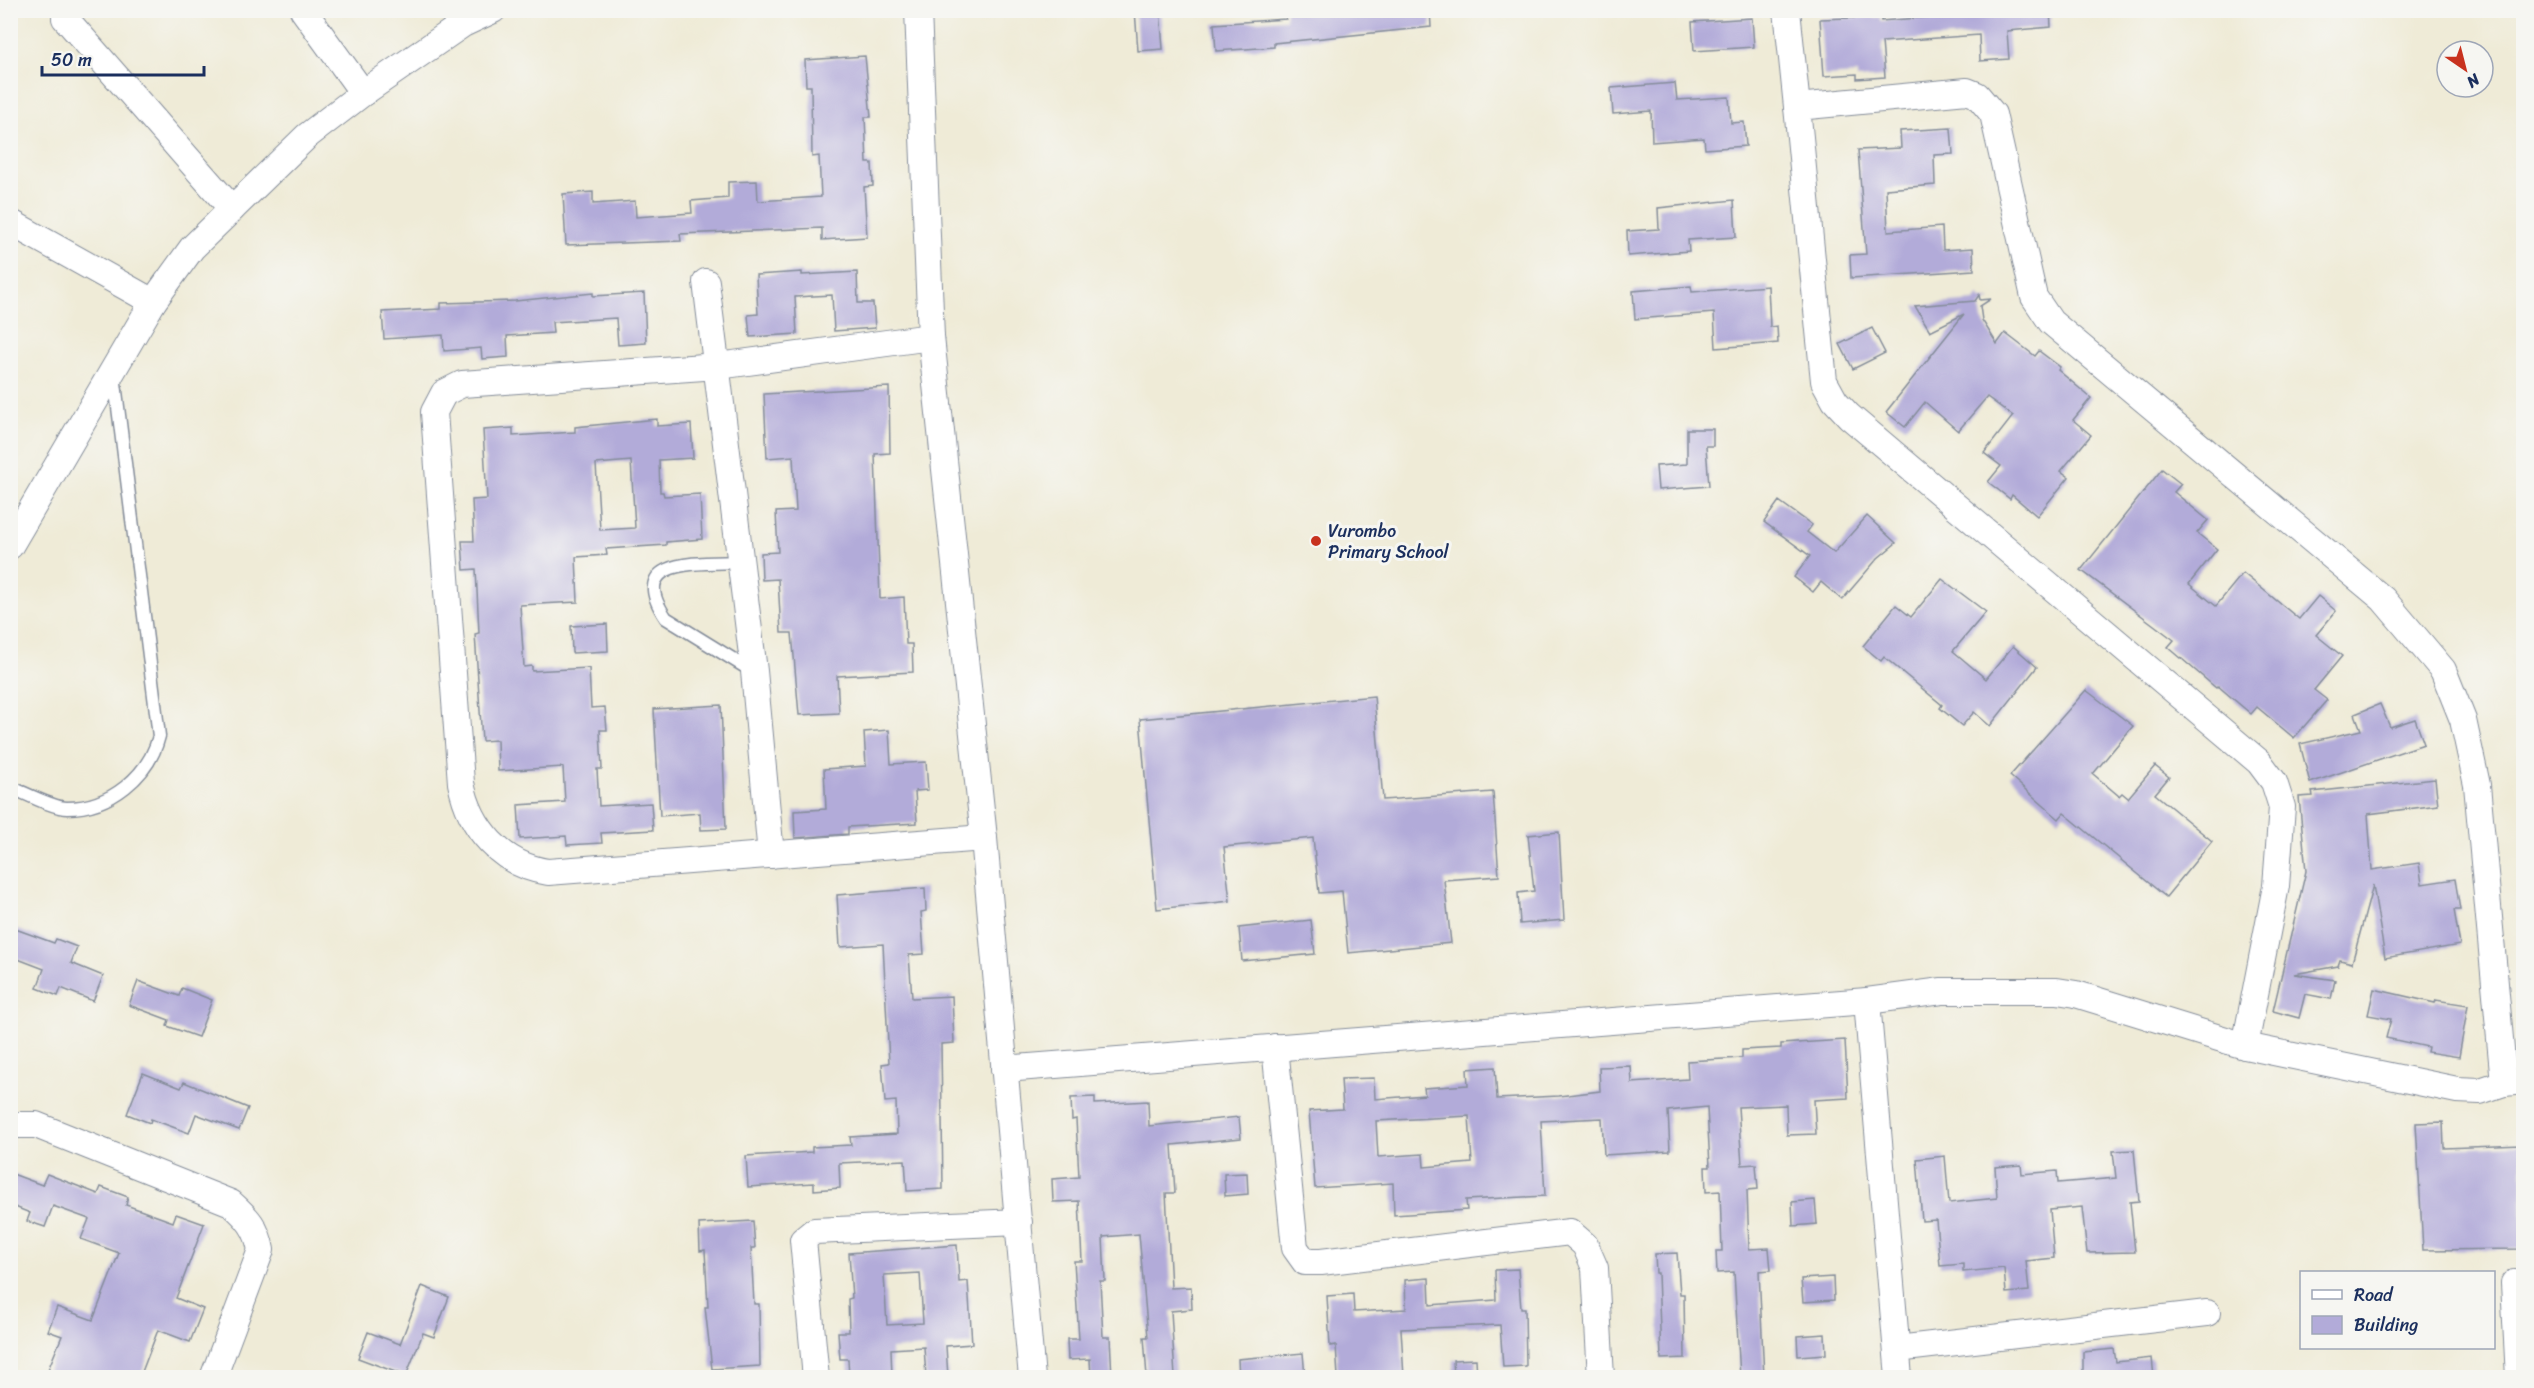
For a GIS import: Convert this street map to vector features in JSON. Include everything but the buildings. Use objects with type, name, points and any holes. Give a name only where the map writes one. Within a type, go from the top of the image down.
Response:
[{"type":"street","points":[[303,10],[363,93]]},
{"type":"street","points":[[10,546],[153,302],[192,248],[307,136],[363,93],[463,24],[493,10]]},
{"type":"street","points":[[918,10],[931,337],[984,838],[1032,1377]]},
{"type":"street","points":[[1787,10],[1824,381],[1835,401],[1849,416],[2259,762],[2274,782],[2282,807],[2276,886],[2245,1046]]},
{"type":"street","points":[[65,18],[232,208]]},
{"type":"street","points":[[1004,1069],[1868,1001],[1942,991],[2067,992],[2245,1046],[2457,1090],[2480,1091],[2513,1082],[2477,785],[2463,720],[2443,670],[2383,599],[2051,322],[2040,309],[2034,297],[1993,114],[1977,95],[1967,91],[1797,107]]},
{"type":"street","points":[[10,222],[153,302]]},
{"type":"street","points":[[706,282],[754,672],[771,855]]},
{"type":"street","points":[[931,337],[718,366],[462,384],[444,393],[434,412],[461,783],[465,801],[475,820],[498,852],[526,868],[548,872],[984,838]]},
{"type":"street","points":[[1868,1001],[1899,1377]]},
{"type":"street","points":[[1275,1047],[1295,1248],[1305,1262],[1570,1232],[1585,1245],[1595,1268],[1601,1377]]},
{"type":"street","points":[[10,1125],[36,1125],[231,1203],[248,1217],[258,1232],[261,1250],[213,1377]]},
{"type":"street","points":[[816,1377],[803,1240],[807,1235],[814,1231],[1019,1222]]},
{"type":"street","points":[[2510,1283],[2519,1377]]},
{"type":"street","points":[[1897,1349],[2207,1313]]},
{"type":"lane","points":[[10,787],[65,808],[89,805],[114,794],[144,771],[155,752],[159,736],[113,368]]},
{"type":"lane","points":[[740,562],[670,566],[660,572],[655,581],[658,606],[666,618],[754,672]]},
{"type":"place","name":"Vurombo Primary School","points":[[1316,541]]}]
